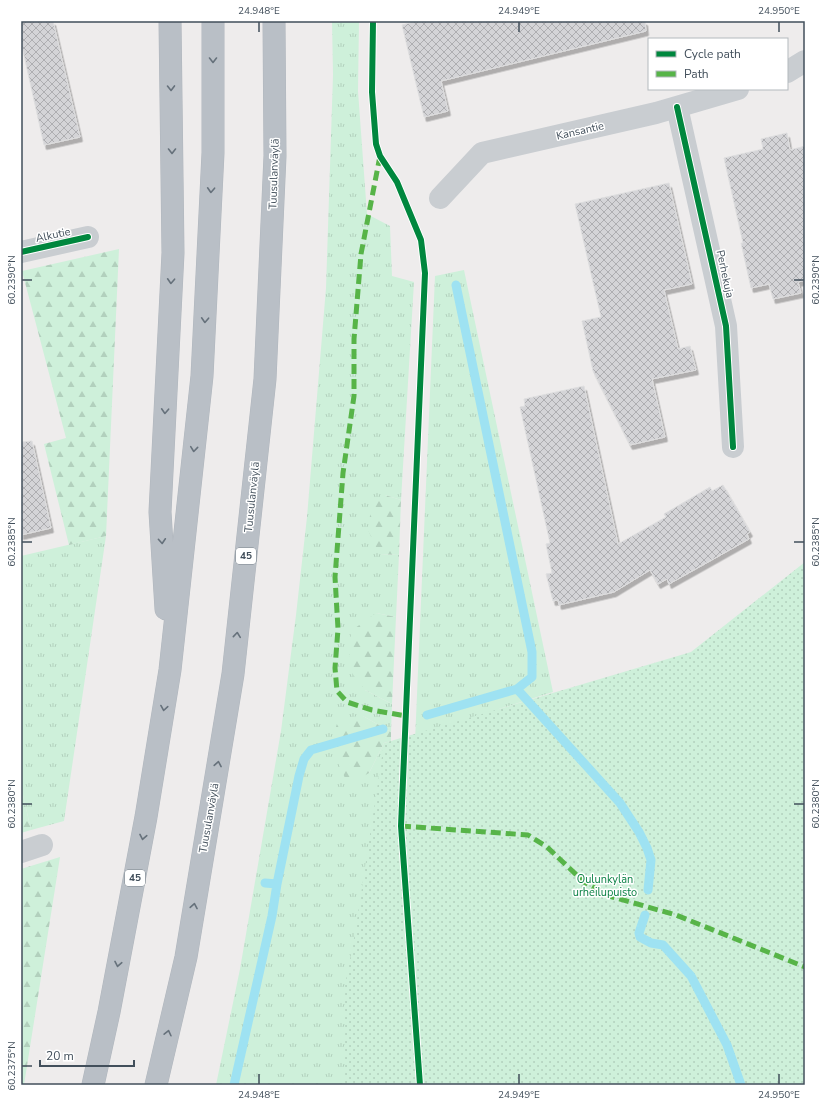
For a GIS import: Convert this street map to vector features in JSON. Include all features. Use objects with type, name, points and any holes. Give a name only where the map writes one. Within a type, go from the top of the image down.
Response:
[{"type":"highway","points":[[170,21],[173,253],[160,512],[170,670]]},
{"type":"highway","name":"45","points":[[93,1085],[109,1012],[146,818],[170,670],[202,376],[213,153],[213,21]]},
{"type":"highway","name":"Tuusulanväylä","points":[[156,1085],[186,957],[233,674],[265,379],[275,156],[274,21]]},
{"type":"street","points":[[788,72],[805,61]]},
{"type":"street","points":[[788,73],[805,69]]},
{"type":"street","name":"Kansantie","points":[[440,198],[482,153],[677,107],[735,90]]},
{"type":"street","name":"Perhekuja","points":[[677,107],[726,326],[733,448]]},
{"type":"street","name":"Alkutie","points":[[21,252],[88,237]]},
{"type":"street","points":[[21,852],[42,845]]},
{"type":"green space","points":[[332,21],[359,21],[358,91],[367,214],[390,226],[392,276],[414,282],[401,500],[385,495],[379,554],[399,555],[396,617],[376,613],[365,690],[392,704],[391,732],[363,716],[369,773],[384,743],[406,1085],[216,1085],[240,969],[281,731],[307,517],[326,288],[333,75]]},
{"type":"green space","points":[[119,249],[106,536],[69,545],[44,444],[66,438],[22,271]]},
{"type":"green space","points":[[464,270],[553,692],[499,709],[412,811],[435,276]]},
{"type":"green space","points":[[385,495],[401,500],[399,555],[379,554],[368,530],[372,501]]},
{"type":"green space","points":[[106,536],[64,821],[31,830],[21,786],[21,556]]},
{"type":"green space","name":"Oulunkylän urheilupuisto","points":[[805,562],[805,1085],[345,1085],[345,985],[355,933],[384,743],[691,652]]},
{"type":"green space","points":[[376,613],[396,617],[392,704],[365,690],[349,669],[351,631]]},
{"type":"green space","points":[[363,716],[391,732],[391,741],[384,743],[369,773],[348,785],[330,744],[339,718]]},
{"type":"green space","points":[[21,786],[31,830],[21,833]]},
{"type":"green space","points":[[60,857],[24,1085],[21,1085],[21,869]]},
{"type":"building","points":[[21,21],[53,21],[80,137],[44,145],[21,42]]},
{"type":"building","points":[[417,21],[645,21],[646,31],[441,81],[448,111],[424,117],[402,25]]},
{"type":"building","points":[[787,133],[790,150],[805,146],[805,280],[798,282],[801,293],[773,299],[769,284],[751,288],[741,243],[743,243],[724,158],[763,149],[761,139]]},
{"type":"building","points":[[669,183],[692,284],[664,290],[678,349],[690,346],[696,370],[652,379],[665,437],[630,445],[593,371],[582,321],[601,317],[575,204]]},
{"type":"building","points":[[584,386],[618,544],[666,517],[664,514],[710,487],[712,491],[723,485],[750,532],[747,534],[749,539],[669,584],[667,579],[658,584],[650,570],[614,592],[559,605],[558,600],[553,601],[546,574],[552,573],[546,544],[550,543],[520,407],[525,406],[524,399]]},
{"type":"building","points":[[32,441],[51,528],[21,535],[21,442]]},
{"type":"waterway","points":[[427,715],[517,689],[532,677],[532,652],[456,285]]},
{"type":"waterway","points":[[517,689],[620,803],[639,832],[651,860],[648,890]]},
{"type":"waterway","points":[[265,883],[277,884],[299,776],[304,759],[311,750],[383,729]]},
{"type":"waterway","points":[[234,1085],[272,916],[277,884]]},
{"type":"waterway","points":[[645,915],[639,933],[640,937],[651,943],[663,945],[691,976],[727,1045],[741,1085]]},
{"type":"marked path","points":[[380,156],[361,254],[354,339],[354,396],[343,473],[335,577],[338,629],[335,668],[337,691],[347,702],[372,710],[406,716]]},
{"type":"marked path","points":[[401,826],[528,835],[547,847],[584,882],[609,896],[676,915],[805,967]]},
{"type":"cycle path","points":[[373,21],[372,92],[376,144],[380,156],[397,182],[421,240],[425,273],[401,826],[420,1085]]},
{"type":"cycle path","points":[[677,107],[726,326],[733,447]]},
{"type":"cycle path","points":[[21,252],[88,237]]}]
